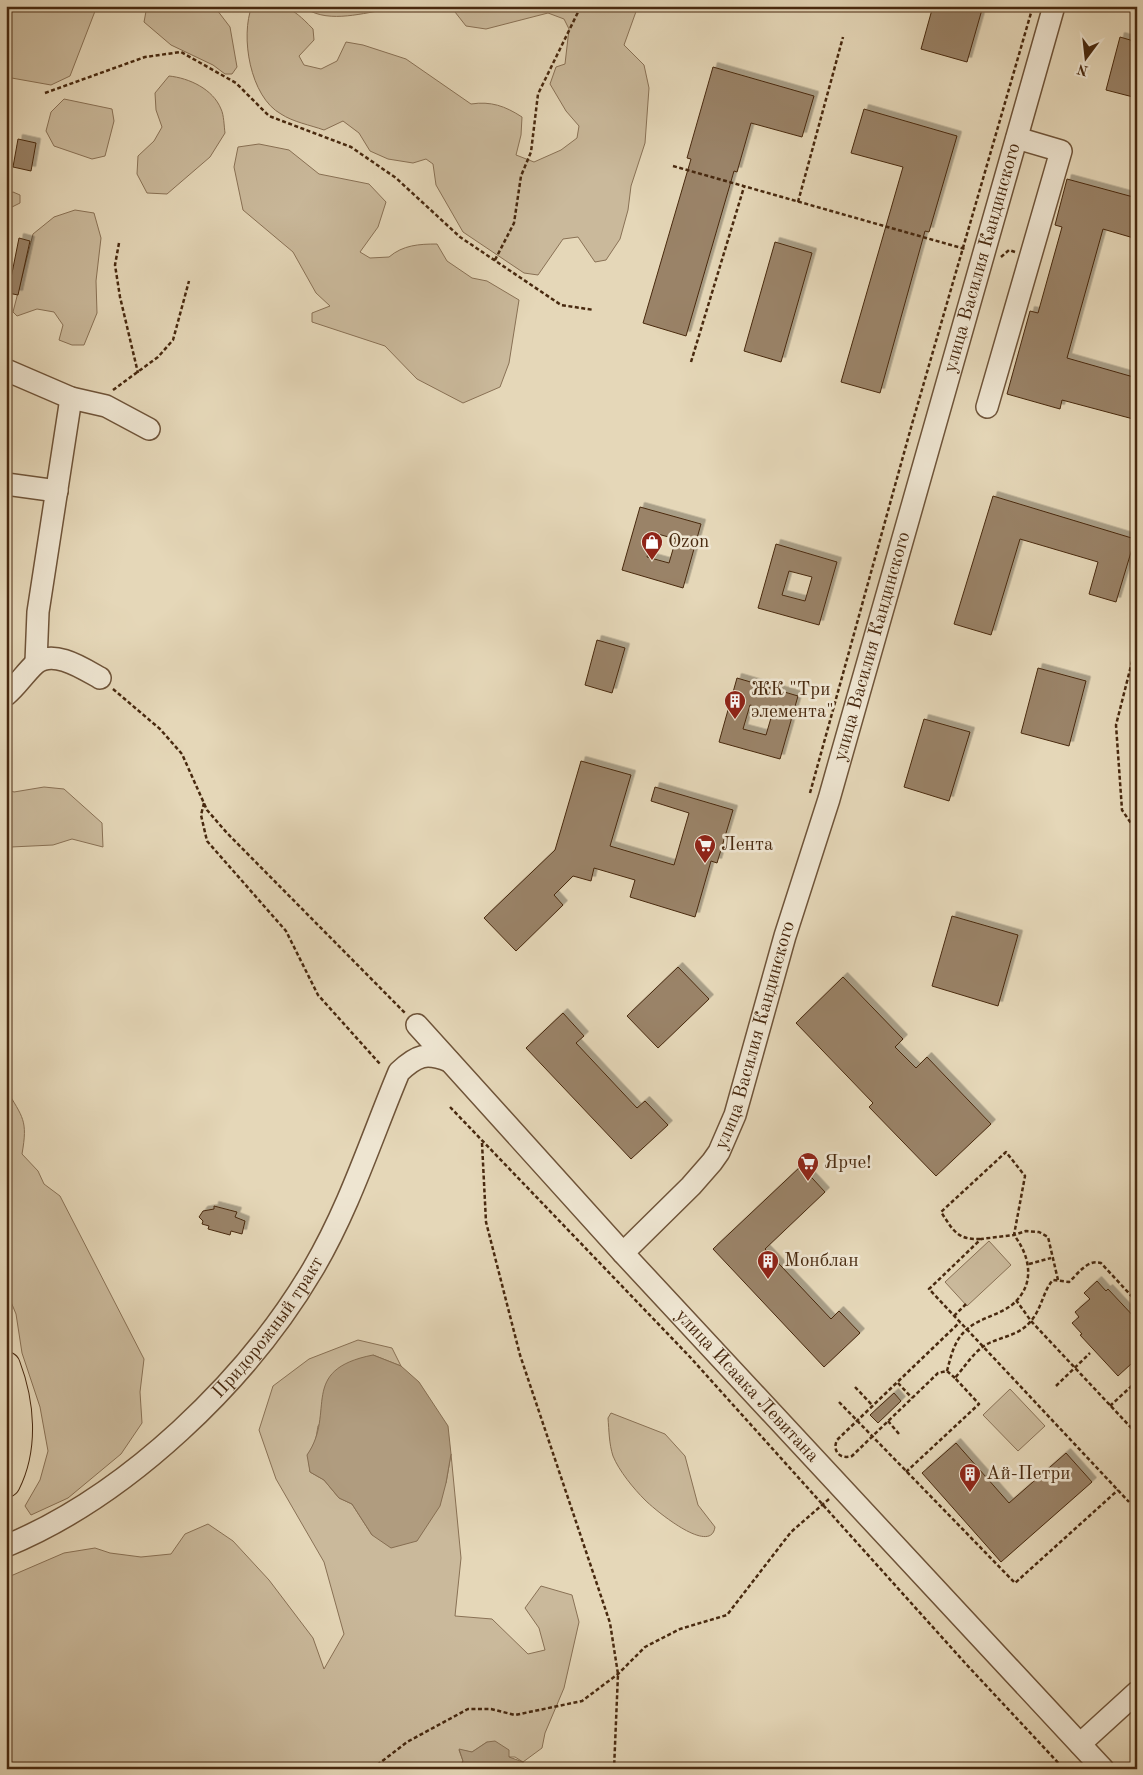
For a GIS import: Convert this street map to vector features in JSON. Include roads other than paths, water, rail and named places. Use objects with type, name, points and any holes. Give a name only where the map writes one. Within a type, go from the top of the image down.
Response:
[{"type":"main road","points":[[6,1483],[13,1470],[18,1438],[18,1409],[7,1369]]},
{"type":"street","name":"улица Василия Кандинского","points":[[623,1253],[691,1186],[712,1162],[719,1152],[735,1115],[780,952],[829,799],[1054,6]]},
{"type":"street","points":[[987,407],[1061,151],[1017,138]]},
{"type":"street","points":[[6,370],[71,398],[106,406],[149,429]]},
{"type":"street","points":[[6,695],[20,682],[36,662],[38,612],[71,398]]},
{"type":"street","points":[[6,484],[58,491]]},
{"type":"street","points":[[36,662],[53,658],[77,666],[100,678]]},
{"type":"street","name":"улица Исаака Левитана","points":[[417,1025],[448,1062],[623,1253],[1103,1769]]},
{"type":"street","name":"Придорожный тракт","points":[[6,1546],[64,1518],[132,1472],[235,1376],[292,1300],[317,1262],[365,1163],[399,1072],[410,1062],[421,1056],[433,1055],[448,1062]]},
{"type":"street","points":[[1080,1744],[1137,1692]]},
{"type":"place","name":"Ozon","points":[[652,561]]},
{"type":"place","name":"ЖК \"Три элемента\"","points":[[735,720]]},
{"type":"place","name":"Лента","points":[[705,864]]},
{"type":"place","name":"Ярче!","points":[[808,1182]]},
{"type":"place","name":"Монблан","points":[[768,1280]]},
{"type":"place","name":"Ай-Петри","points":[[970,1493]]}]
